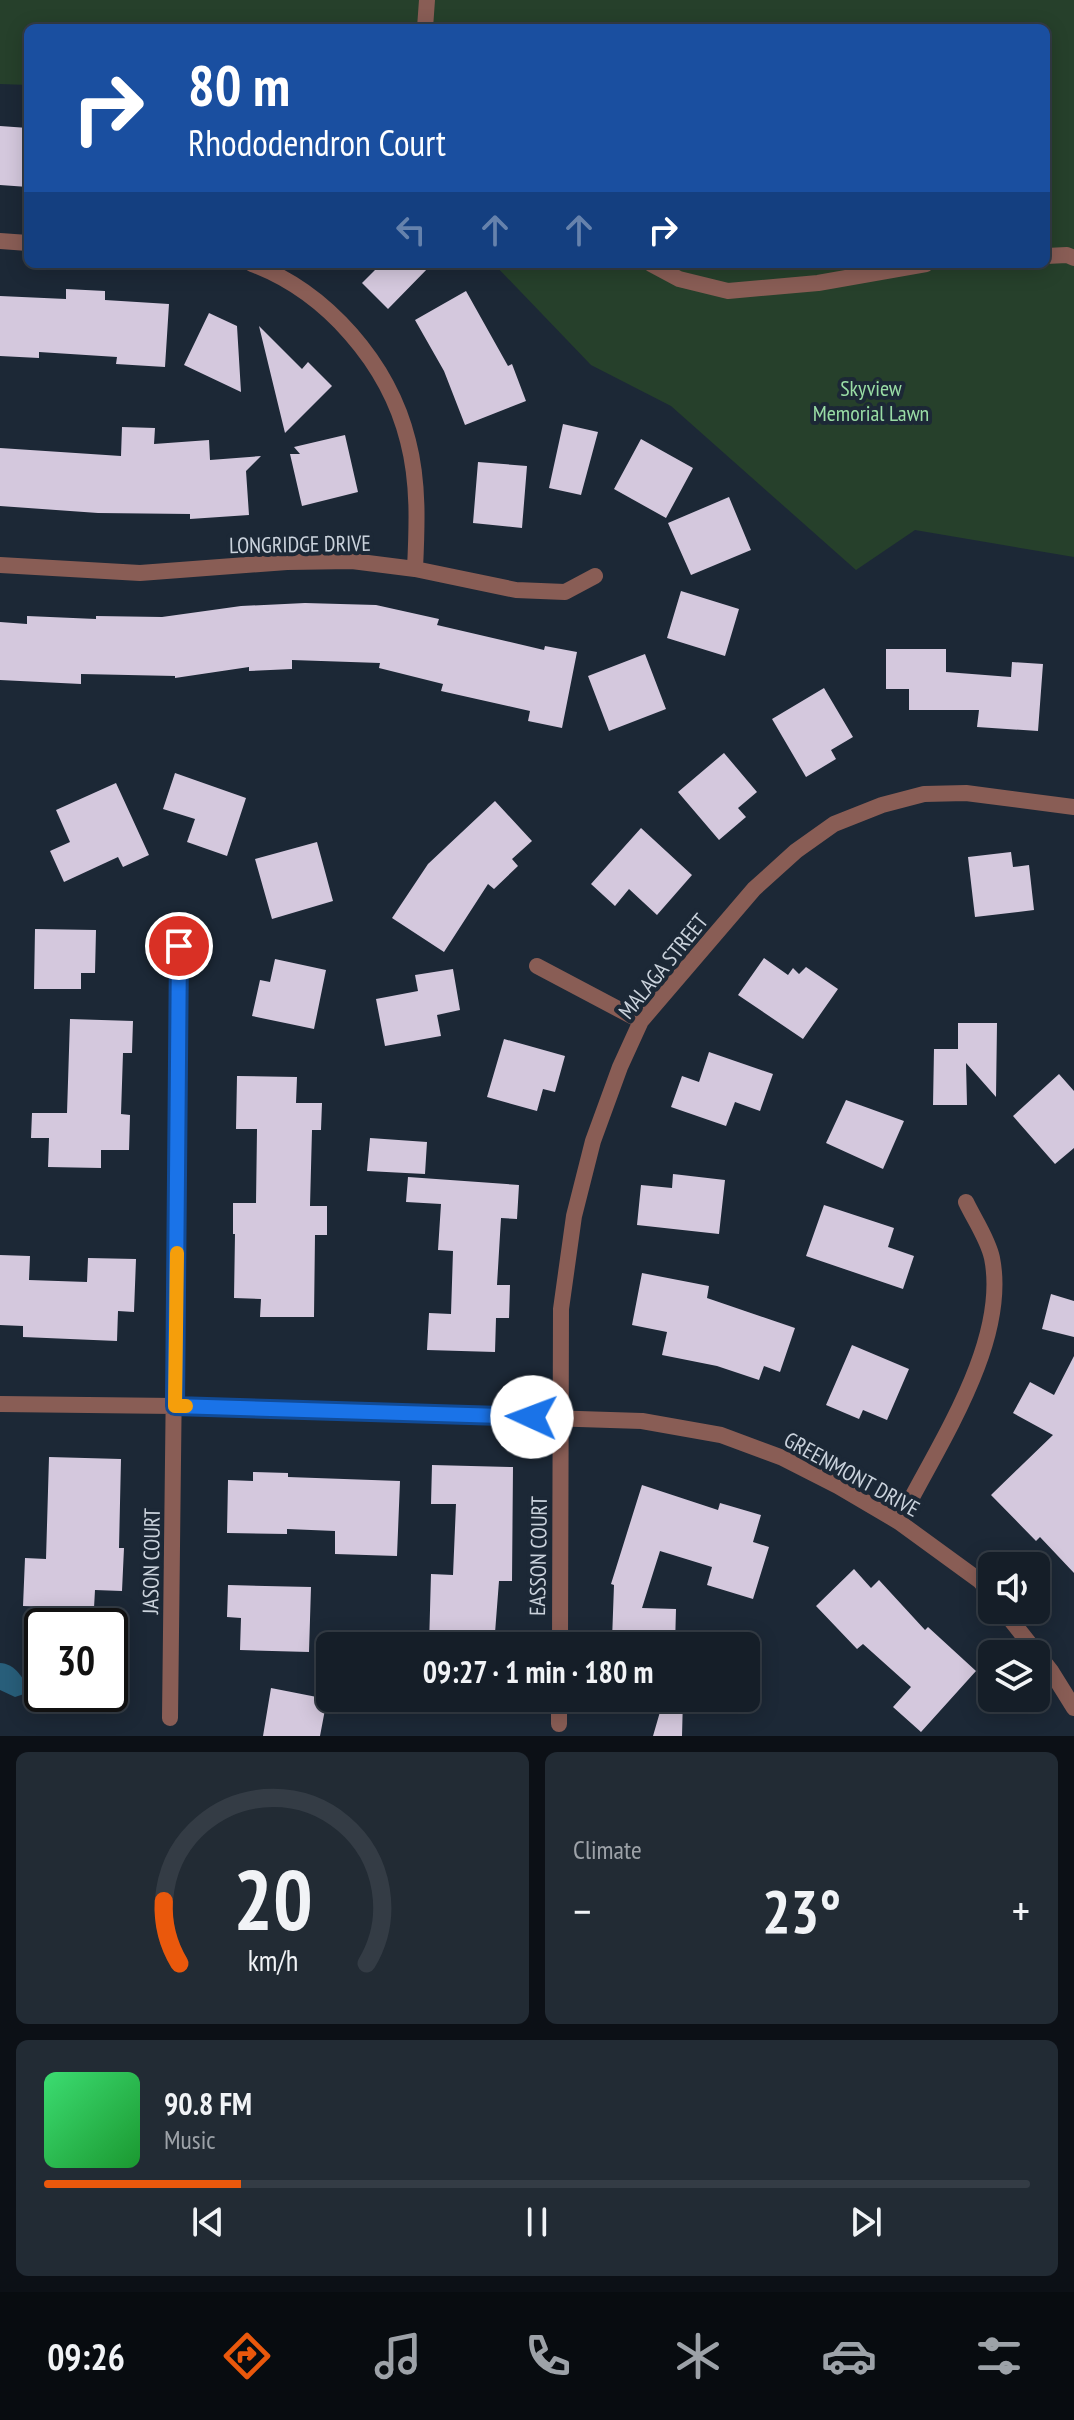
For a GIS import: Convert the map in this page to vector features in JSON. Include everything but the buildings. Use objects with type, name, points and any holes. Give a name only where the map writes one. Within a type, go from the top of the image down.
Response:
[{"type":"street","points":[[425,24],[427,0]]},
{"type":"street","points":[[0,241],[24,243]]},
{"type":"street","points":[[1050,256],[1074,258]]},
{"type":"street","points":[[261,268],[281,277],[319,303],[353,336],[395,399],[409,442],[416,487],[415,569]]},
{"type":"street","points":[[658,268],[679,279],[728,291],[818,283],[903,268]]},
{"type":"street","name":"LONGRIDGE DRIVE","points":[[0,565],[140,573],[287,562],[352,561],[415,569],[516,590],[565,592],[595,576]]},
{"type":"street","name":"MALAGA STREET","points":[[562,1418],[561,1309],[574,1216],[593,1141],[620,1067],[641,1021],[754,889],[796,851],[834,824],[882,805],[924,794],[966,793],[1074,807]]},
{"type":"street","name":"JASON COURT","points":[[170,1718],[179,946]]},
{"type":"street","points":[[537,966],[641,1021]]},
{"type":"street","points":[[899,1522],[955,1418],[985,1344],[996,1292],[992,1255],[966,1202]]},
{"type":"street","name":"GREENMONT DRIVE","points":[[0,1404],[175,1406],[642,1421],[721,1435],[783,1458],[838,1486],[899,1522],[978,1580]]},
{"type":"street","name":"EASSON COURT","points":[[560,1632],[562,1418]]},
{"type":"street","points":[[1014,1624],[1051,1671],[1074,1708]]},
{"type":"street","points":[[559,1712],[559,1724]]},
{"type":"green space","name":"Skyview Memorial Lawn","points":[[0,0],[1074,0],[1074,557],[915,530],[856,570],[671,406],[591,365],[498,268],[1050,268],[1050,24],[24,24],[24,85],[0,84]]},
{"type":"water","points":[[0,1663],[19,1673],[24,1681],[24,1694],[15,1697],[0,1690]]},
{"type":"slow traffic","points":[[177,1253],[175,1406],[186,1406]]},
{"type":"route","points":[[179,946],[175,1406],[532,1417]]}]
